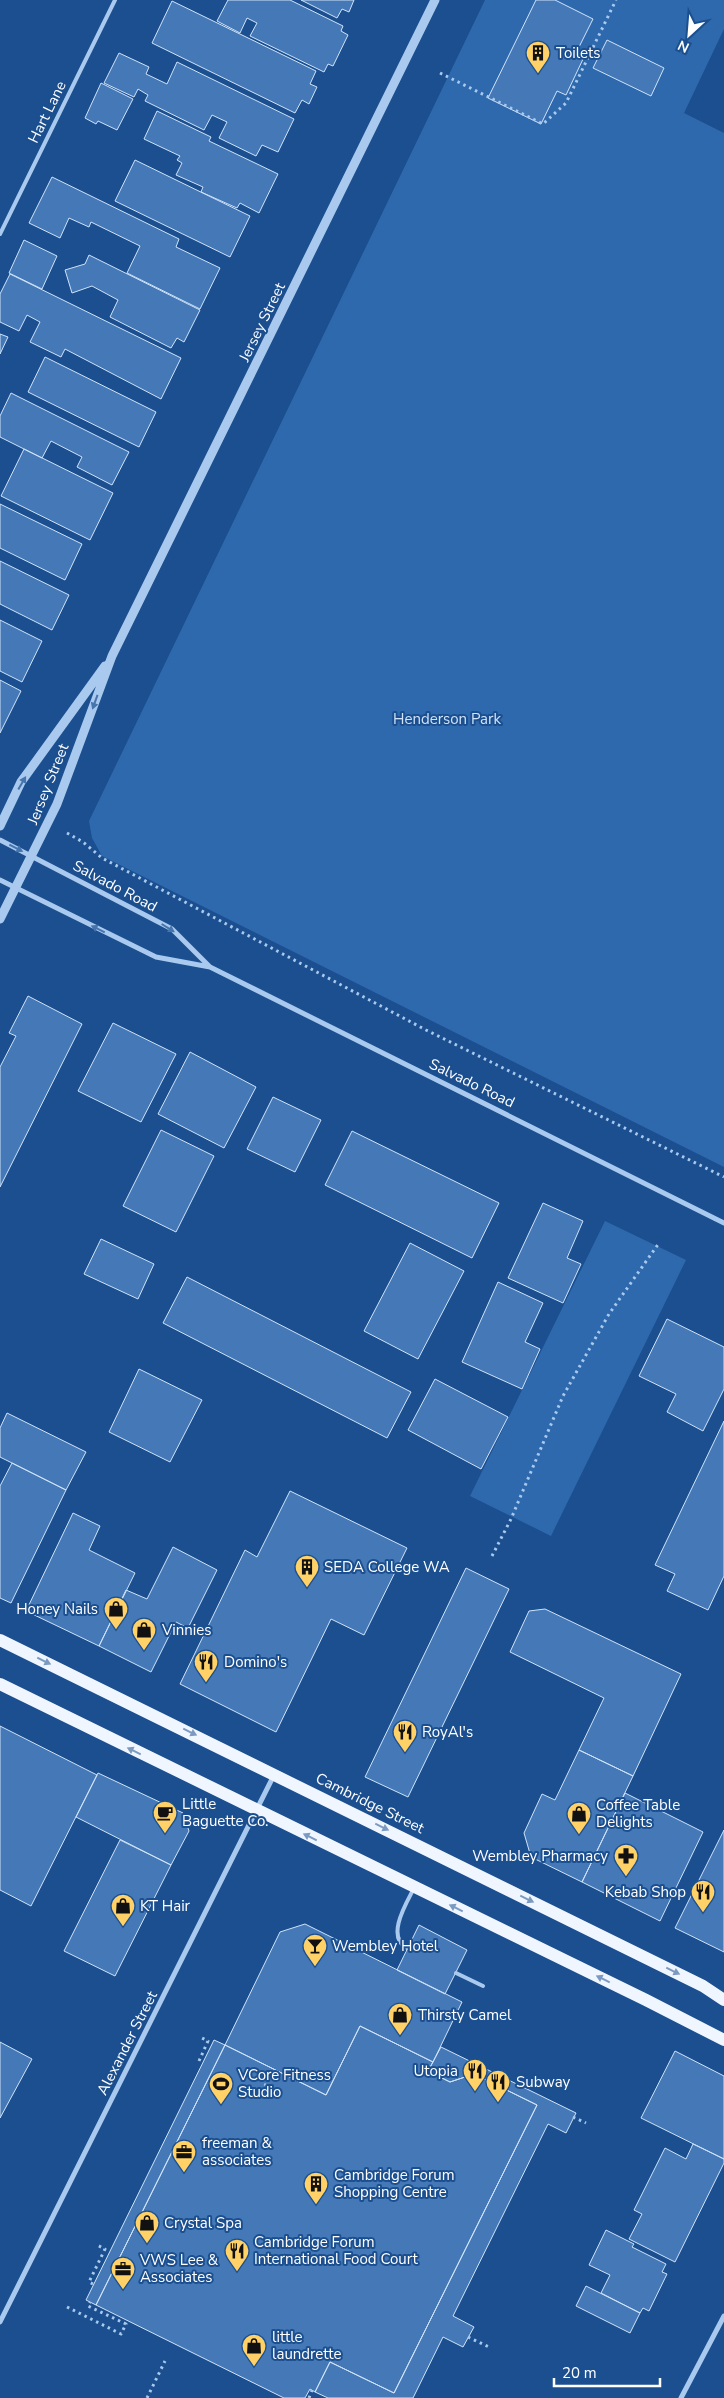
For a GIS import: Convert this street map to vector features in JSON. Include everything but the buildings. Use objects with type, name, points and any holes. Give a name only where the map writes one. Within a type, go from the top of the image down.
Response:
[{"type":"main road","name":"Cambridge Street","points":[[0,1640],[703,1986],[724,2000]]},
{"type":"main road","points":[[0,1684],[724,2040]]},
{"type":"street","name":"Jersey Street","points":[[0,918],[58,804],[112,656],[436,0]]},
{"type":"street","name":"Jersey Street","points":[[0,826],[21,782],[112,656]]},
{"type":"street","name":"Salvado Road","points":[[0,840],[172,929],[210,967]]},
{"type":"street","name":"Salvado Road","points":[[0,880],[156,957],[210,967],[724,1222]]},
{"type":"street","name":"Alexander Street","points":[[0,2322],[275,1774]]},
{"type":"street","points":[[681,2398],[724,2316]]},
{"type":"lane","name":"Hart Lane","points":[[0,234],[115,0]]},
{"type":"lane","points":[[407,1948],[404,1947],[398,1936],[398,1921],[414,1888]]},
{"type":"lane","points":[[456,1973],[483,1986]]},
{"type":"path","points":[[440,73],[543,124],[566,103],[616,0]]},
{"type":"path","points":[[83,842],[102,858],[426,1030],[724,1177]]},
{"type":"path","points":[[492,1556],[511,1519],[563,1396],[609,1314],[659,1243]]},
{"type":"path","points":[[199,2061],[208,2041],[200,2037]]},
{"type":"path","points":[[265,2086],[271,2074]]},
{"type":"path","points":[[573,2117],[586,2124]]},
{"type":"path","points":[[93,2284],[89,2282],[105,2249],[97,2246]]},
{"type":"path","points":[[66,2307],[121,2334],[126,2324],[88,2306],[90,2302]]},
{"type":"path","points":[[468,2337],[491,2348]]},
{"type":"path","points":[[147,2398],[165,2361]]},
{"type":"path","points":[[309,2398],[312,2390]]},
{"type":"green space","name":"Henderson Park","points":[[485,0],[724,0],[724,29],[684,113],[724,133],[724,1167],[102,856],[92,838],[89,821]]},
{"type":"green space","points":[[605,1221],[686,1260],[551,1536],[470,1496]]},
{"type":"place","name":"Toilets","points":[[538,74]]},
{"type":"place","name":"SEDA College WA","points":[[307,1588]]},
{"type":"place","name":"Honey Nails","points":[[116,1630]]},
{"type":"place","name":"Vinnies","points":[[144,1651]]},
{"type":"place","name":"Domino's","points":[[206,1683]]},
{"type":"place","name":"RoyAl's","points":[[405,1753]]},
{"type":"place","name":"Little Baguette Co.","points":[[165,1834]]},
{"type":"place","name":"Coffee Table Delights","points":[[579,1835]]},
{"type":"place","name":"Wembley Pharmacy","points":[[626,1877]]},
{"type":"place","name":"Kebab Shop","points":[[703,1913]]},
{"type":"place","name":"KT Hair","points":[[123,1927]]},
{"type":"place","name":"Wembley Hotel","points":[[315,1967]]},
{"type":"place","name":"Thirsty Camel","points":[[400,2036]]},
{"type":"place","name":"Utopia","points":[[475,2092]]},
{"type":"place","name":"Subway","points":[[498,2103]]},
{"type":"place","name":"VCore Fitness Studio","points":[[221,2105]]},
{"type":"place","name":"freeman & associates","points":[[184,2173]]},
{"type":"place","name":"Cambridge Forum Shopping Centre","points":[[316,2205]]},
{"type":"place","name":"Crystal Spa","points":[[147,2244]]},
{"type":"place","name":"Cambridge Forum International Food Court","points":[[237,2272]]},
{"type":"place","name":"VWS Lee & Associates","points":[[123,2290]]},
{"type":"place","name":"little laundrette","points":[[254,2367]]}]
